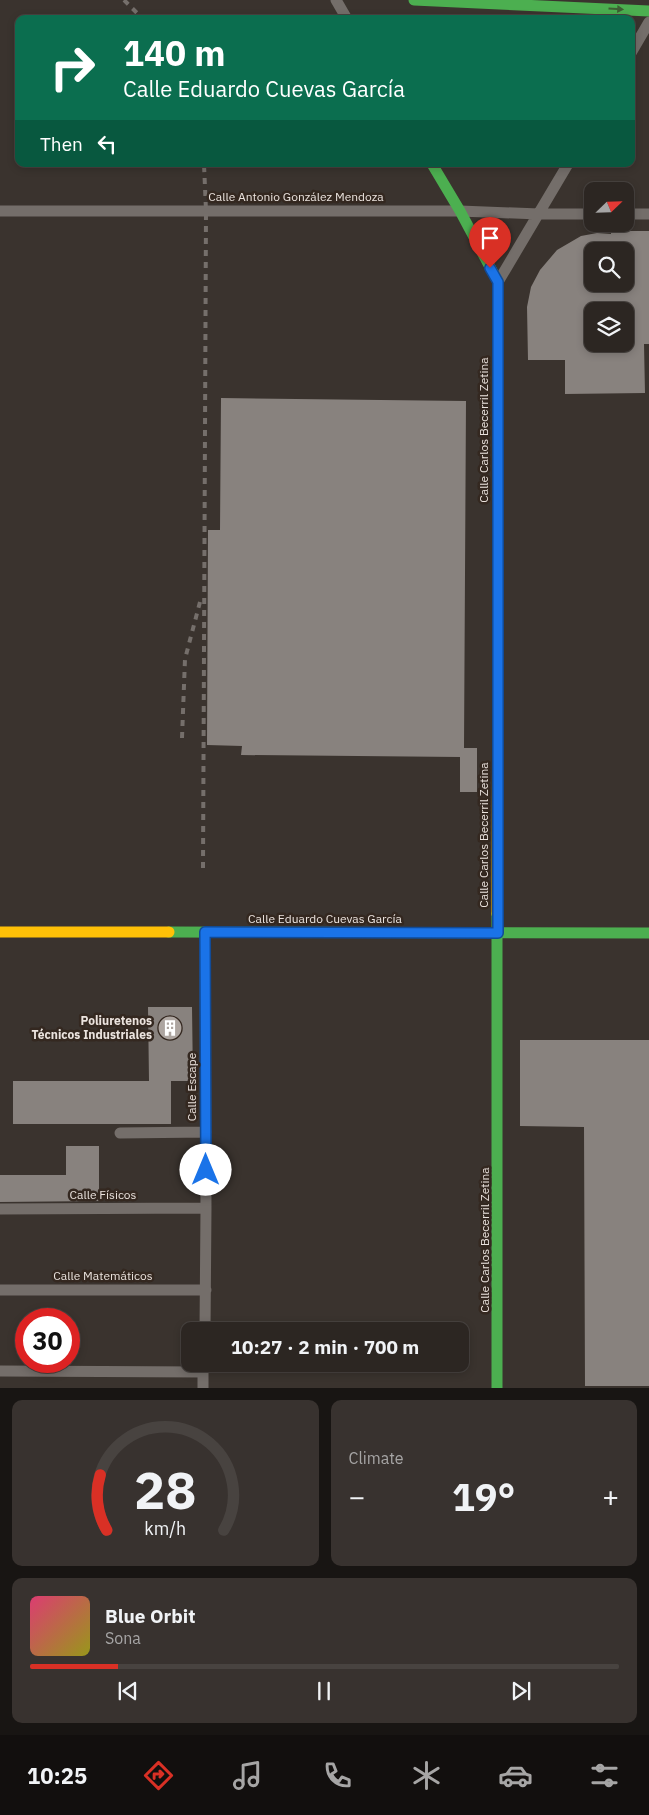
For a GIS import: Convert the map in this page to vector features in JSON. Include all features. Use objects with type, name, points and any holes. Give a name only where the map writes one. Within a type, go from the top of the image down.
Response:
[{"type":"street","points":[[336,0],[345,15]]},
{"type":"street","points":[[414,0],[649,11]]},
{"type":"street","points":[[635,46],[649,22]]},
{"type":"street","name":"Calle Carlos Becerril Zetina","points":[[434,167],[498,282],[498,1388]]},
{"type":"street","points":[[498,282],[566,167]]},
{"type":"street","name":"Calle Antonio González Mendoza","points":[[0,211],[460,211],[584,214]]},
{"type":"street","points":[[634,214],[649,214]]},
{"type":"street","name":"Calle Eduardo Cuevas García","points":[[0,932],[649,933]]},
{"type":"street","name":"Calle Escape","points":[[204,1322],[206,1290],[205,932]]},
{"type":"street","points":[[120,1133],[206,1132]]},
{"type":"street","name":"Calle Físicos","points":[[0,1209],[206,1208]]},
{"type":"street","name":"Calle Matemáticos","points":[[0,1290],[206,1290]]},
{"type":"street","points":[[0,1372],[181,1368]]},
{"type":"street","points":[[203,1372],[203,1388]]},
{"type":"building","points":[[649,231],[649,344],[644,344],[645,393],[565,394],[565,360],[528,360],[527,307],[531,287],[540,270],[557,250],[581,236],[597,233],[611,234],[611,232]]},
{"type":"building","points":[[221,398],[466,401],[464,748],[477,748],[477,792],[460,792],[460,757],[241,755],[242,746],[207,745],[208,530],[220,530]]},
{"type":"building","points":[[148,1007],[192,1007],[193,1081],[171,1081],[171,1124],[13,1124],[13,1081],[149,1081]]},
{"type":"building","points":[[520,1040],[649,1040],[649,1386],[585,1386],[584,1127],[520,1126]]},
{"type":"building","points":[[66,1146],[99,1146],[99,1201],[0,1202],[0,1175],[66,1175]]},
{"type":"railway","points":[[124,0],[139,15]]},
{"type":"railway","points":[[203,868],[206,211],[204,167]]},
{"type":"railway","points":[[182,738],[185,659],[200,602]]},
{"type":"traffic: fast","points":[[414,0],[649,11]]},
{"type":"traffic: fast","points":[[434,167],[498,282],[498,631]]},
{"type":"traffic: fast","points":[[497,914],[497,1388]]},
{"type":"traffic: fast","points":[[169,932],[649,933]]},
{"type":"traffic: slow","points":[[497,914],[498,631]]},
{"type":"traffic: slow","points":[[0,932],[169,932]]},
{"type":"place","name":"Poliuretenos Técnicos Industriales","points":[[170,1028]]},
{"type":"route","points":[[206,1170],[205,932],[498,933],[498,282],[490,268]]}]
